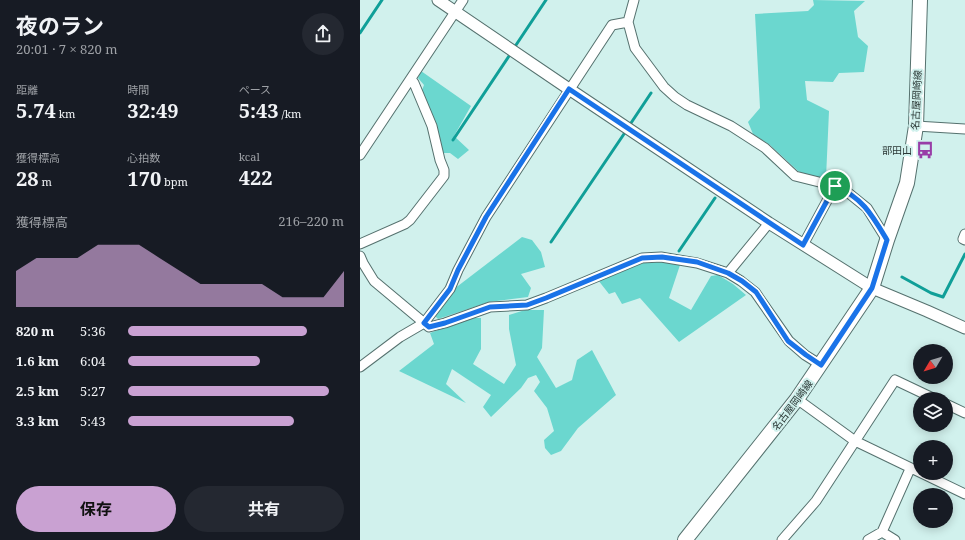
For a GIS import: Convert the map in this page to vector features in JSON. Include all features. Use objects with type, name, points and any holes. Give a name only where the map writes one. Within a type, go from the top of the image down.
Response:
[{"type":"main road","name":"名古屋岡崎線","points":[[685,540],[797,399],[872,288],[907,183],[916,126],[920,0]]},
{"type":"street","points":[[438,0],[769,223],[872,288],[965,328]]},
{"type":"street","points":[[360,155],[463,0]]},
{"type":"street","points":[[634,0],[628,22],[636,48],[664,87],[675,97],[731,126],[765,148],[795,176],[835,186],[846,191],[867,208],[887,240]]},
{"type":"street","points":[[360,367],[400,337],[424,323],[450,289],[458,270],[486,217],[612,25],[628,22]]},
{"type":"street","points":[[360,244],[405,224],[410,220],[444,176],[444,170],[440,160],[432,126],[414,83],[410,79]]},
{"type":"street","points":[[916,126],[965,129]]},
{"type":"street","points":[[803,245],[835,186]]},
{"type":"street","points":[[728,273],[769,223]]},
{"type":"street","points":[[965,234],[963,239],[965,240]]},
{"type":"street","points":[[360,256],[362,263],[374,281],[429,327],[490,307],[527,305],[648,256],[697,262],[728,273],[742,281],[756,292],[788,341],[821,365]]},
{"type":"street","points":[[782,540],[816,501],[895,380],[920,392]]},
{"type":"street","points":[[797,399],[855,441],[965,494]]},
{"type":"street","points":[[953,408],[965,414]]},
{"type":"street","points":[[868,540],[882,532],[910,468]]},
{"type":"street","points":[[882,532],[895,540]]},
{"type":"shaded area","points":[[813,0],[865,1],[854,11],[858,37],[868,46],[864,72],[839,73],[833,82],[805,81],[807,100],[829,111],[826,178],[809,176],[798,171],[770,145],[753,134],[748,122],[760,108],[755,14],[808,11],[814,5]]},
{"type":"shaded area","points":[[421,71],[471,106],[454,136],[469,150],[458,159],[450,153],[443,153],[422,90],[424,85],[418,78]]},
{"type":"shaded area","points":[[522,237],[532,240],[541,252],[545,267],[521,274],[531,288],[528,297],[489,302],[438,319],[434,315],[454,289]]},
{"type":"shaded area","points":[[660,261],[680,265],[669,298],[691,310],[711,276],[718,275],[733,284],[746,295],[679,342],[640,298],[622,304],[615,292],[609,294],[598,280],[640,263]]},
{"type":"shaded area","points":[[525,310],[544,310],[542,348],[537,357],[556,388],[572,380],[577,360],[592,350],[616,395],[578,428],[561,451],[551,455],[545,448],[544,440],[554,431],[547,408],[534,391],[540,382],[536,375],[528,378],[521,388],[491,417],[483,407],[491,395],[452,369],[446,384],[466,403],[399,371],[434,344],[430,333],[470,318],[481,318],[481,349],[473,364],[504,384],[516,365],[509,329],[509,315]]},
{"type":"waterway","points":[[360,33],[382,0]]},
{"type":"waterway","points":[[514,48],[546,0]]},
{"type":"waterway","points":[[453,140],[511,53]]},
{"type":"waterway","points":[[629,126],[651,93]]},
{"type":"waterway","points":[[551,242],[626,131]]},
{"type":"waterway","points":[[679,251],[715,198]]},
{"type":"waterway","points":[[902,277],[931,293],[943,297],[965,254]]},
{"type":"place","name":"部田山","points":[[925,150]]},
{"type":"route","points":[[569,89],[803,245],[835,186],[846,191],[867,208],[887,240],[872,288],[821,365],[788,341],[756,292],[742,281],[728,273],[697,262],[662,257],[648,256],[642,258],[527,305],[490,307],[429,327],[424,323],[450,289],[458,270],[486,217],[569,89]]}]
